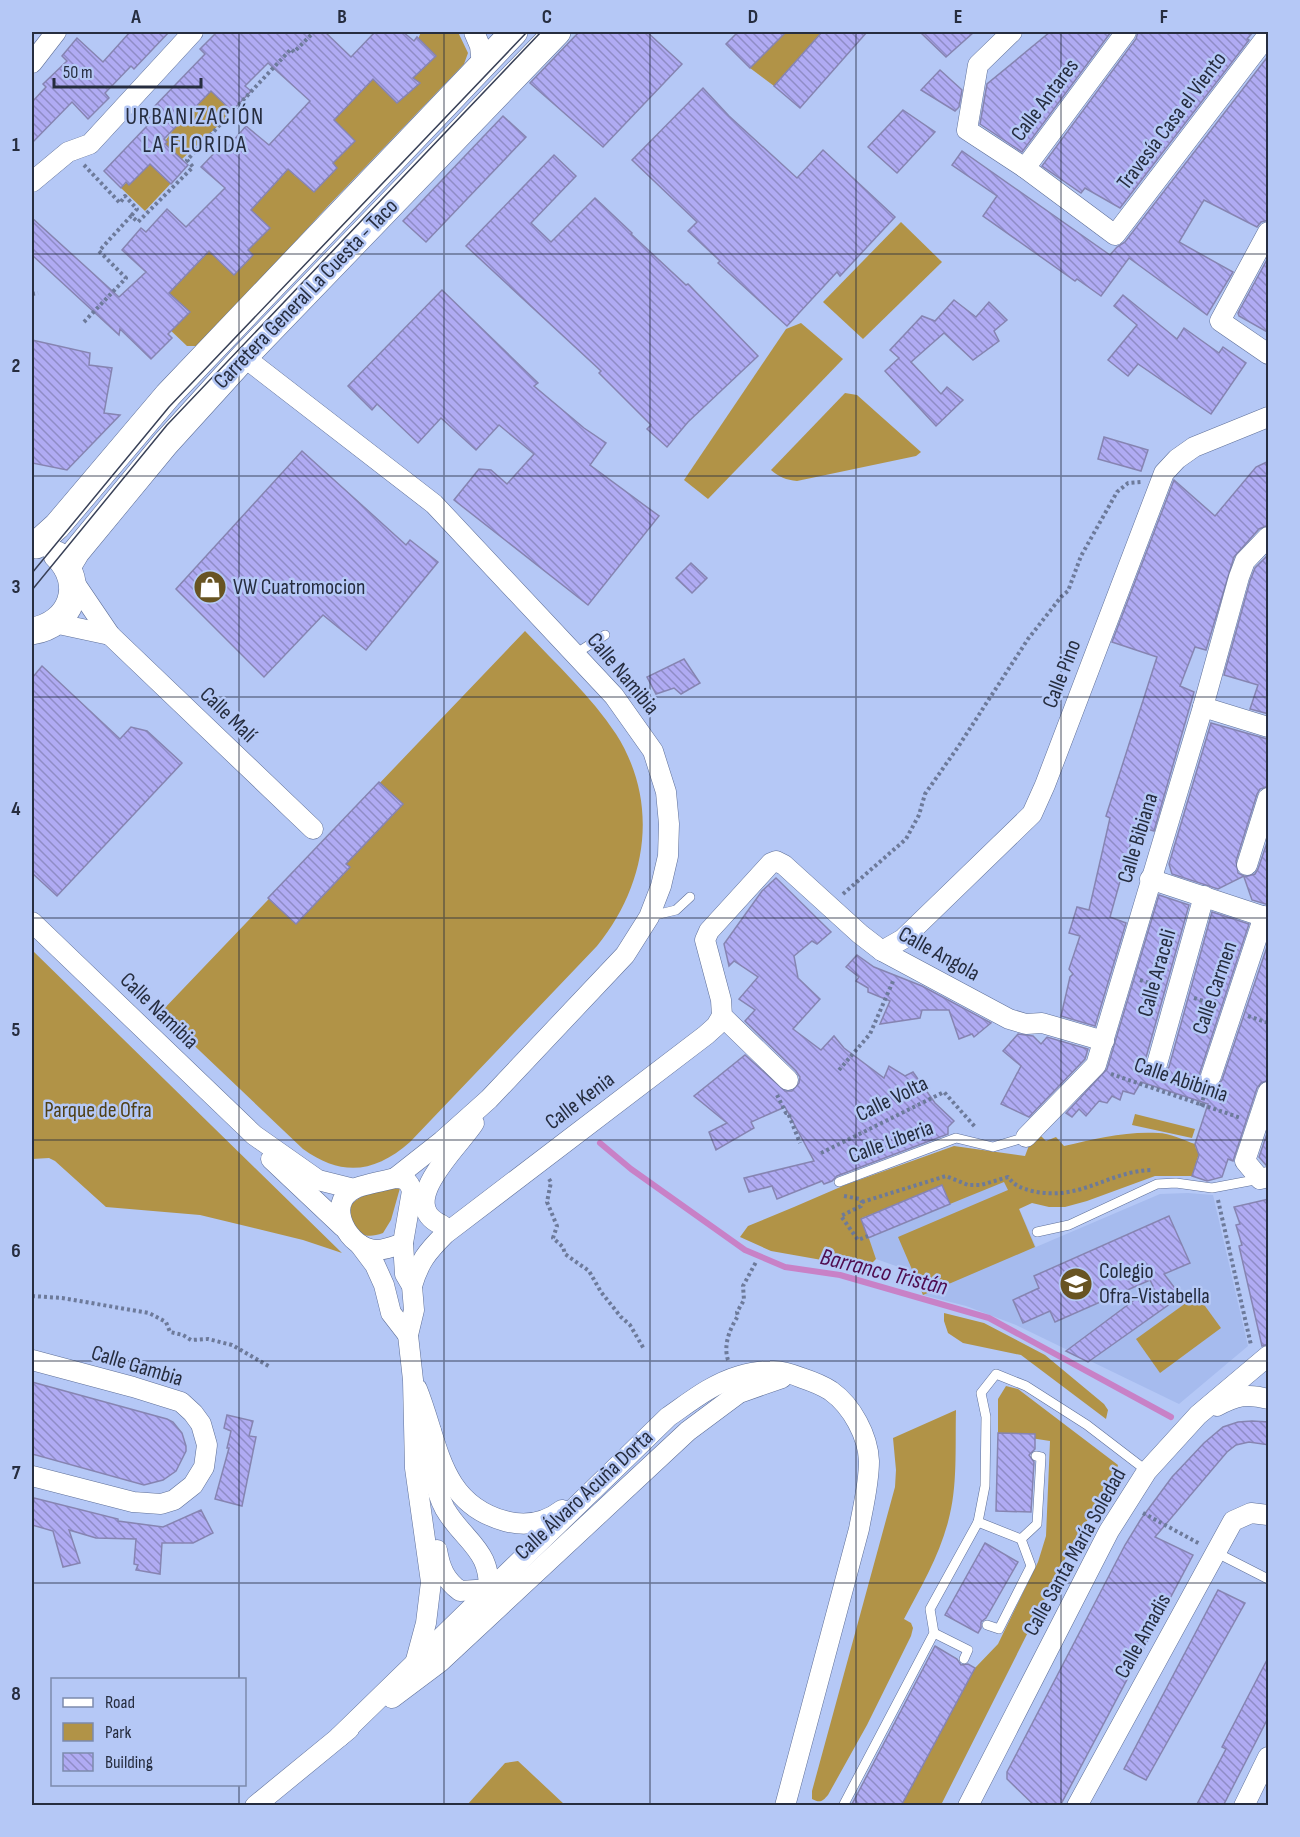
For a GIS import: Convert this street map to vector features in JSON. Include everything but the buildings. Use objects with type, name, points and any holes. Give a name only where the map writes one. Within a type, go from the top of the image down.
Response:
[{"type":"main road","name":"Carretera General La Cuesta - Taco","points":[[34,545],[57,526],[172,390],[514,32]]},
{"type":"main road","name":"Carretera General La Cuesta - Taco","points":[[70,573],[76,552],[165,444],[244,357],[557,32]]},
{"type":"main road","points":[[34,545],[51,550],[70,573],[73,592],[69,605],[43,627]]},
{"type":"street","points":[[32,63],[56,32]]},
{"type":"street","points":[[32,182],[72,150],[90,144],[193,32]]},
{"type":"street","points":[[474,32],[480,46],[482,65]]},
{"type":"street","points":[[1012,32],[978,65],[967,130],[1025,168]]},
{"type":"street","name":"Calle Antares","points":[[1025,168],[1126,32]]},
{"type":"street","name":"Travesía Casa el Viento","points":[[1025,168],[1115,235],[1266,35]]},
{"type":"street","points":[[1269,232],[1221,321],[1269,354]]},
{"type":"street","name":"Calle Namibia","points":[[244,357],[434,504],[614,696],[653,751],[663,780],[668,808],[669,848],[661,886],[649,917],[625,955],[489,1099],[442,1141],[395,1178]]},
{"type":"street","name":"Calle Pino","points":[[882,951],[903,939],[1032,814],[1164,473],[1177,459],[1194,447],[1265,416]]},
{"type":"street","name":"Calle Bibiana","points":[[1026,1137],[1094,1068],[1104,1041],[1245,561],[1269,537]]},
{"type":"street","name":"Calle Malí","points":[[70,573],[110,635],[313,829]]},
{"type":"street","points":[[43,627],[110,635]]},
{"type":"street","points":[[1203,707],[1269,727]]},
{"type":"street","points":[[1246,865],[1269,798]]},
{"type":"street","name":"Calle Angola","points":[[722,1016],[721,1000],[705,940],[709,931],[771,863],[776,861],[784,865],[860,934],[882,951],[902,962],[1009,1019],[1026,1024],[1042,1023],[1104,1041]]},
{"type":"street","points":[[1150,879],[1266,917]]},
{"type":"street","name":"Calle Araceli","points":[[1157,1064],[1204,896]]},
{"type":"street","name":"Calle Carmen","points":[[1211,1076],[1266,917]]},
{"type":"street","name":"Calle Namibia","points":[[32,922],[254,1135],[318,1180],[354,1189]]},
{"type":"street","points":[[722,1016],[788,1080]]},
{"type":"street","name":"Calle Kenia","points":[[404,1242],[444,1230],[462,1220],[706,1035],[716,1026],[722,1016]]},
{"type":"street","points":[[1264,1178],[1245,1161],[1269,1092]]},
{"type":"street","name":"Calle Namibia","points":[[444,1230],[430,1219],[426,1212],[424,1199],[428,1186],[444,1160],[466,1135],[489,1099]]},
{"type":"street","name":"Calle Namibia","points":[[254,1135],[275,1163],[343,1227]]},
{"type":"street","name":"Calle Namibia","points":[[412,1191],[442,1141]]},
{"type":"street","points":[[408,1335],[391,1313],[384,1285],[375,1265],[343,1227],[340,1214],[342,1205],[345,1197],[354,1189],[395,1178],[404,1178],[410,1183],[412,1191],[404,1242],[405,1274],[412,1286]]},
{"type":"street","points":[[409,1213],[423,1226],[444,1230],[417,1267],[412,1286],[414,1310],[408,1335],[414,1380],[415,1468],[431,1582],[420,1669]]},
{"type":"street","points":[[360,1245],[374,1250],[386,1249],[404,1242]]},
{"type":"street","name":"Calle Santa María Soledad","points":[[968,1806],[1109,1531],[1147,1471],[1198,1416],[1265,1358]]},
{"type":"street","name":"Calle Gambia","points":[[32,1360],[181,1402],[201,1424],[207,1445],[204,1467],[200,1475],[185,1493],[161,1504],[133,1502],[32,1476]]},
{"type":"street","name":"Calle Álvaro Acuña Dorta","points":[[420,1669],[489,1590],[668,1417],[718,1384],[735,1377],[773,1370],[793,1374],[831,1391],[842,1402],[855,1418],[865,1440],[869,1460],[859,1529],[785,1806]]},
{"type":"street","name":"Calle Álvaro Acuña Dorta","points":[[255,1806],[420,1669],[688,1431],[725,1402],[750,1389],[793,1374]]},
{"type":"street","points":[[414,1380],[426,1411],[441,1464],[450,1481],[476,1509],[505,1521],[530,1524],[546,1521],[596,1486]]},
{"type":"street","points":[[1198,1416],[1234,1397],[1256,1395],[1269,1399]]},
{"type":"street","points":[[413,1412],[443,1574],[460,1591],[489,1590],[507,1584],[526,1570],[585,1514],[624,1490]]},
{"type":"street","points":[[431,1431],[434,1472],[439,1495],[453,1520],[482,1555],[489,1590]]},
{"type":"street","name":"Calle Amadis","points":[[1077,1806],[1233,1521],[1251,1514],[1269,1515]]},
{"type":"street","points":[[1244,1806],[1269,1757]]},
{"type":"lane","points":[[575,654],[605,635]]},
{"type":"lane","points":[[649,917],[675,910],[690,897]]},
{"type":"lane","points":[[993,1147],[1026,1137]]},
{"type":"lane","name":"Calle Liberia","points":[[839,1182],[956,1138],[993,1147]]},
{"type":"lane","points":[[1037,1232],[1069,1225],[1157,1184],[1176,1183],[1215,1188],[1264,1178]]},
{"type":"lane","points":[[843,1806],[934,1633],[930,1610],[978,1522],[985,1486],[986,1417],[981,1393],[996,1374],[1026,1386],[1087,1425],[1147,1471]]},
{"type":"lane","points":[[1021,1539],[1037,1524],[1041,1457],[1036,1456]]},
{"type":"lane","points":[[978,1522],[1021,1539],[1031,1566],[999,1629],[987,1625]]},
{"type":"lane","points":[[1217,1553],[1269,1579]]},
{"type":"lane","points":[[934,1633],[969,1650],[964,1659]]},
{"type":"path","points":[[130,216],[138,222],[193,167],[187,160],[291,50],[294,52],[314,32]]},
{"type":"path","points":[[72,150],[120,203],[125,196],[137,209],[99,251],[126,278],[84,322]]},
{"type":"path","points":[[32,294],[38,293]]},
{"type":"path","points":[[828,906],[906,839],[919,815],[925,794],[1028,639],[1060,597],[1068,591],[1081,556],[1117,492],[1128,483],[1137,481],[1159,485]]},
{"type":"path","points":[[840,1070],[870,1034],[902,962]]},
{"type":"path","name":"Calle Abibinia","points":[[1094,1068],[1257,1124]]},
{"type":"path","points":[[788,1080],[777,1095],[801,1143]]},
{"type":"path","name":"Calle Volta","points":[[821,1153],[944,1092],[993,1147]]},
{"type":"path","points":[[868,1236],[858,1240],[842,1216],[861,1206],[862,1202],[946,1176],[968,1185],[981,1185],[1008,1177],[1014,1185],[1048,1195],[1072,1193],[1117,1177],[1157,1170]]},
{"type":"path","points":[[525,1173],[533,1182],[548,1176],[551,1182],[547,1202],[557,1226],[553,1238],[565,1254],[589,1271],[598,1283],[601,1292],[630,1325],[644,1349]]},
{"type":"path","points":[[839,1182],[827,1189],[828,1192],[860,1199],[862,1202]]},
{"type":"path","points":[[1215,1188],[1251,1344],[1265,1358]]},
{"type":"path","points":[[735,1377],[726,1356],[729,1330],[744,1300],[743,1286],[756,1262]]},
{"type":"path","points":[[32,1296],[70,1299],[149,1313],[165,1322],[170,1332],[183,1335],[191,1340],[208,1339],[232,1345],[270,1366]]},
{"type":"path","points":[[1126,1505],[1217,1553]]},
{"type":"shaded area","name":"Colegio Ofra-Vistabella","points":[[1007,1181],[1036,1247],[1160,1194],[1213,1195],[1248,1346],[1179,1404],[1016,1325],[966,1306],[923,1295],[913,1272],[876,1259],[861,1219],[942,1185]]},
{"type":"green space","points":[[421,32],[458,32],[468,53],[464,64],[327,207],[200,346],[187,346],[147,308],[188,273],[223,237],[228,241],[214,256],[234,274],[253,255],[248,250],[270,228],[251,211],[235,226],[302,154],[308,159],[294,175],[309,187],[310,137],[352,101],[387,63],[393,70],[380,86],[393,99]]},
{"type":"green space","points":[[786,32],[822,32],[774,86],[750,68]]},
{"type":"green space","points":[[226,80],[214,94],[233,112],[182,159],[188,165],[145,211],[121,188],[157,152],[193,103]]},
{"type":"green space","points":[[901,222],[942,262],[863,339],[823,302]]},
{"type":"green space","points":[[801,323],[843,359],[708,499],[684,480],[786,329]]},
{"type":"green space","points":[[845,393],[857,395],[921,452],[916,456],[797,481],[783,478],[771,470]]},
{"type":"green space","points":[[525,631],[596,707],[616,734],[630,760],[639,788],[643,815],[642,843],[637,870],[614,922],[597,946],[410,1142],[384,1160],[371,1165],[358,1168],[331,1164],[303,1149],[160,1013]]},
{"type":"green space","name":"Parque de Ofra","points":[[32,950],[342,1253],[303,1240],[200,1215],[106,1207],[55,1161],[49,1158],[32,1159]]},
{"type":"green space","points":[[1135,1114],[1195,1129],[1192,1138],[1132,1125]]},
{"type":"green space","points":[[1038,1133],[1046,1141],[1056,1137],[1064,1146],[1122,1134],[1163,1133],[1195,1144],[1196,1149],[1200,1150],[1192,1176],[1155,1176],[1065,1207],[1049,1207],[1032,1203],[1019,1209],[1035,1247],[923,1295],[898,1237],[1008,1190],[1004,1182],[950,1204],[942,1186],[862,1218],[876,1259],[867,1268],[771,1251],[740,1237],[748,1226],[845,1185],[954,1146],[1025,1156],[1031,1140]]},
{"type":"green space","points":[[395,1186],[400,1188],[391,1220],[383,1233],[368,1236],[363,1234],[355,1227],[349,1208],[363,1196]]},
{"type":"green space","points":[[1197,1295],[1221,1328],[1160,1373],[1136,1339]]},
{"type":"green space","points":[[944,1313],[984,1323],[1045,1355],[1104,1404],[1108,1410],[1106,1419],[1021,1355],[963,1343],[948,1333]]},
{"type":"green space","points":[[1006,1386],[1018,1389],[1118,1465],[1114,1480],[1075,1539],[941,1805],[901,1806],[975,1668],[998,1644],[1038,1562],[1046,1536],[1050,1441],[998,1433],[998,1399]]},
{"type":"green space","points":[[956,1410],[955,1466],[951,1509],[935,1559],[904,1619],[911,1623],[913,1628],[911,1636],[867,1725],[828,1795],[821,1801],[812,1799],[812,1791],[895,1487],[893,1438]]},
{"type":"green space","points":[[518,1761],[565,1805],[467,1805],[505,1763]]},
{"type":"waterway","name":"Barranco Tristán","points":[[600,1143],[631,1169],[745,1250],[785,1267],[840,1275],[989,1318],[1171,1417]]},
{"type":"tram line","points":[[32,573],[169,407],[527,32]]},
{"type":"tram line","points":[[32,590],[167,425],[541,32]]},
{"type":"place","name":"VW Cuatromocion","points":[[210,587]]},
{"type":"place","name":"Colegio Ofra-Vistabella","points":[[1076,1284]]},
{"type":"district","name":"URBANIZACIÓN LA FLORIDA","points":[[195,130]]}]
